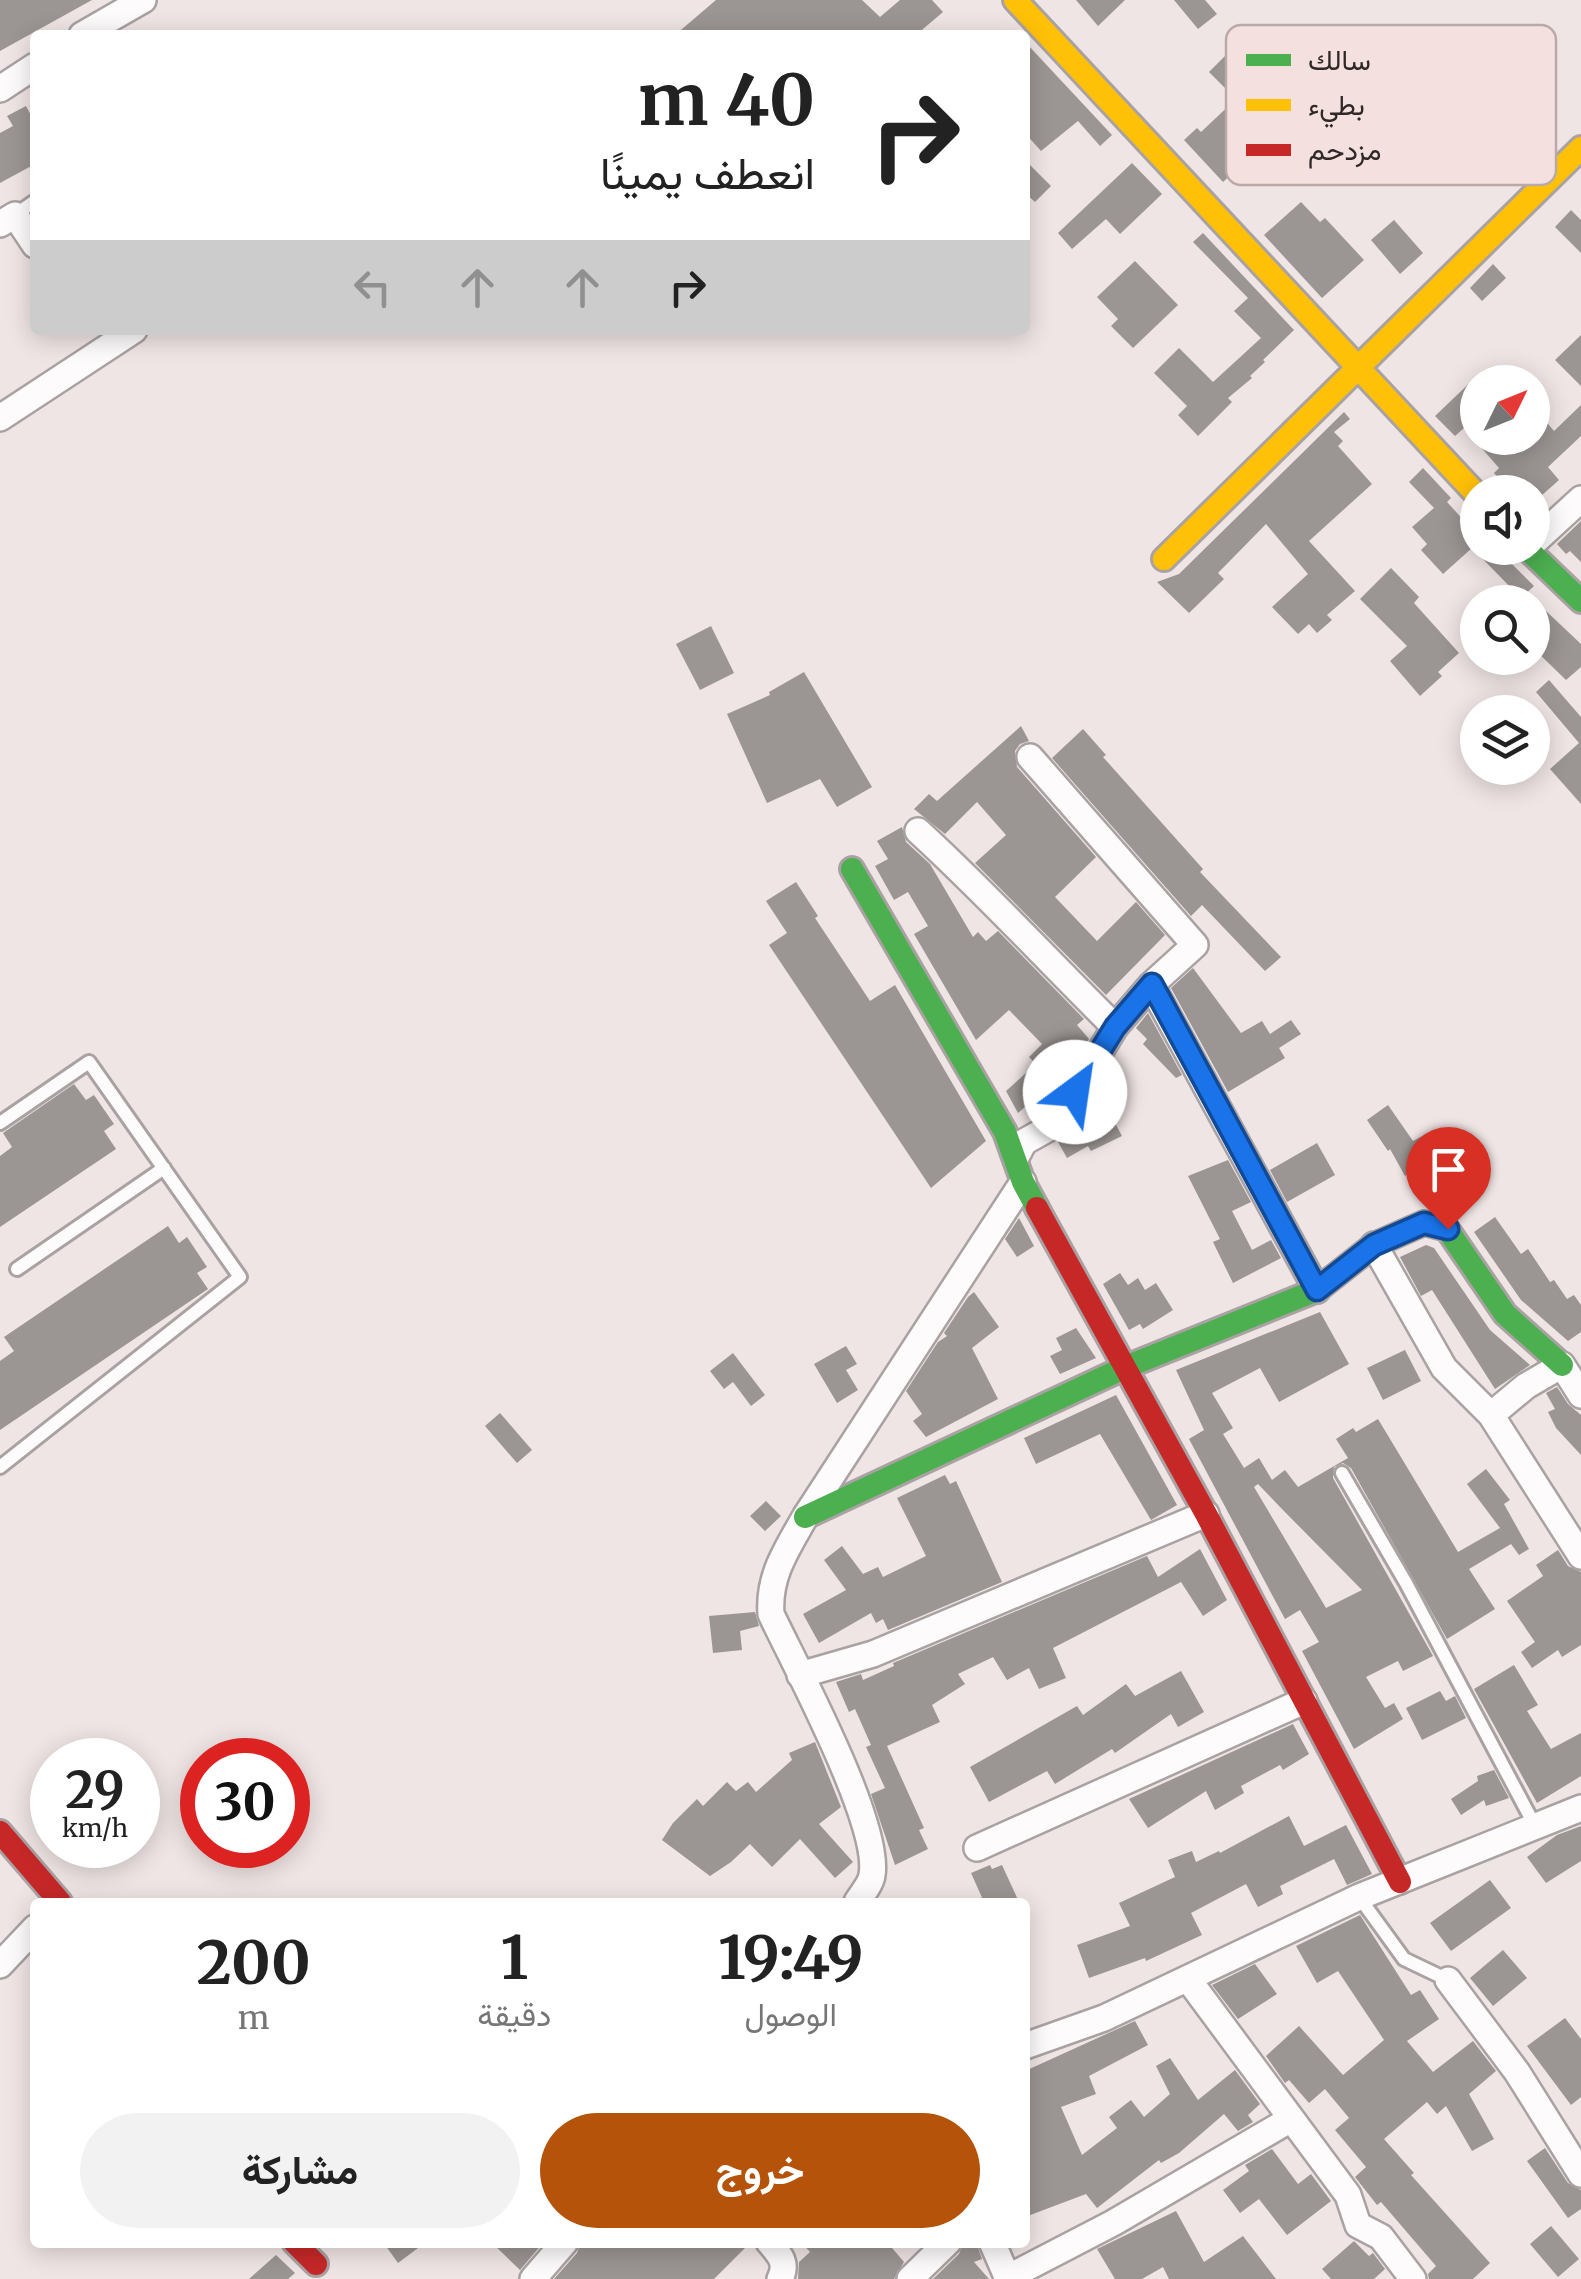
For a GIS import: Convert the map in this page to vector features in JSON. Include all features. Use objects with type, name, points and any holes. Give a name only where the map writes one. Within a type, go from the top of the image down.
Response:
[{"type":"street","points":[[91,30],[143,0]]},
{"type":"street","points":[[1014,0],[1460,477]]},
{"type":"street","points":[[0,89],[30,69]]},
{"type":"street","points":[[1556,172],[1581,148]]},
{"type":"street","points":[[1164,559],[1543,185]]},
{"type":"street","points":[[17,213],[30,236]]},
{"type":"street","points":[[0,418],[96,340]]},
{"type":"street","points":[[1550,528],[1581,499]]},
{"type":"street","points":[[1546,565],[1581,601]]},
{"type":"street","points":[[859,1898],[872,1877],[870,1848],[850,1782],[771,1614],[770,1592],[777,1567],[1020,1169],[1024,1142],[1056,1124],[1115,1027],[1152,984],[1196,945],[1030,757]]},
{"type":"street","points":[[918,830],[975,882],[1008,921],[1115,1027]]},
{"type":"street","points":[[852,869],[1020,1169],[1400,1882]]},
{"type":"street","points":[[1152,984],[1317,1290]]},
{"type":"street","points":[[805,1517],[1126,1368],[1317,1290],[1374,1245],[1424,1223],[1448,1229],[1505,1314],[1562,1365],[1581,1395]]},
{"type":"street","points":[[1374,1245],[1444,1368],[1491,1415],[1581,1556]]},
{"type":"street","points":[[1491,1415],[1526,1386],[1562,1365]]},
{"type":"street","points":[[800,1675],[873,1654],[1206,1514]]},
{"type":"street","points":[[977,1848],[1304,1701]]},
{"type":"street","points":[[1030,2044],[1104,2018],[1359,1897],[1581,1808]]},
{"type":"street","points":[[0,1832],[57,1898]]},
{"type":"street","points":[[0,1965],[30,1933]]},
{"type":"street","points":[[1188,1980],[1348,2194],[1358,2225],[1381,2238],[1413,2279]]},
{"type":"street","points":[[1448,1980],[1517,2072],[1581,2174]]},
{"type":"street","points":[[995,2248],[1008,2278],[1113,2223],[1291,2119]]},
{"type":"street","points":[[300,2248],[322,2272]]},
{"type":"street","points":[[533,2279],[560,2248]]},
{"type":"street","points":[[774,2248],[785,2269],[780,2279]]},
{"type":"street","points":[[910,2279],[942,2248]]},
{"type":"lane","points":[[0,1123],[90,1062],[240,1277],[0,1466]]},
{"type":"lane","points":[[16,1269],[164,1168]]},
{"type":"lane","points":[[1342,1474],[1406,1583],[1536,1828]]},
{"type":"lane","points":[[1359,1897],[1404,1959],[1448,1980]]},
{"type":"building","points":[[0,0],[92,0],[38,30],[30,30],[30,34],[0,51]]},
{"type":"building","points":[[716,0],[862,0],[880,17],[900,0],[932,0],[943,12],[922,30],[681,30]]},
{"type":"building","points":[[1076,0],[1125,0],[1098,26]]},
{"type":"building","points":[[1174,0],[1205,0],[1217,14],[1198,29]]},
{"type":"building","points":[[1030,47],[1112,135],[1100,146],[1078,121],[1041,151],[1030,139]]},
{"type":"building","points":[[1226,55],[1226,89],[1209,72]]},
{"type":"building","points":[[26,106],[30,114],[30,167],[0,183],[0,133],[13,126],[7,116]]},
{"type":"building","points":[[1226,108],[1223,182],[1184,140],[1197,128],[1201,132]]},
{"type":"building","points":[[1132,163],[1162,194],[1120,234],[1106,219],[1072,249],[1058,233]]},
{"type":"building","points":[[1030,165],[1051,186],[1035,202],[1030,198]]},
{"type":"building","points":[[1301,202],[1320,222],[1325,218],[1364,260],[1322,298],[1264,235]]},
{"type":"building","points":[[1571,210],[1581,220],[1581,253],[1555,227]]},
{"type":"building","points":[[1394,220],[1423,253],[1400,274],[1371,240]]},
{"type":"building","points":[[1203,233],[1294,330],[1263,360],[1252,378],[1228,398],[1232,402],[1198,436],[1178,415],[1187,406],[1154,373],[1179,348],[1213,382],[1261,338],[1234,311],[1248,298],[1193,242]]},
{"type":"building","points":[[1135,261],[1178,305],[1133,348],[1111,326],[1118,319],[1097,297]]},
{"type":"building","points":[[1493,264],[1506,278],[1482,301],[1470,288]]},
{"type":"building","points":[[1581,335],[1581,386],[1555,360]]},
{"type":"building","points":[[1460,392],[1460,432],[1455,436],[1435,416]]},
{"type":"building","points":[[1581,405],[1581,436],[1548,467],[1559,480],[1550,488],[1550,475],[1496,475],[1499,468],[1488,455],[1550,455],[1550,426],[1554,431]]},
{"type":"building","points":[[1344,412],[1350,419],[1334,432],[1343,441],[1338,446],[1372,484],[1309,541],[1355,591],[1327,615],[1332,620],[1317,633],[1309,624],[1298,634],[1272,607],[1308,574],[1266,524],[1218,573],[1224,579],[1189,613],[1157,582],[1179,574]]},
{"type":"building","points":[[1423,468],[1451,498],[1447,502],[1460,516],[1460,559],[1443,574],[1421,550],[1427,544],[1412,527],[1434,508],[1409,482]]},
{"type":"building","points":[[1581,521],[1581,562],[1557,544]]},
{"type":"building","points":[[1489,565],[1513,565],[1533,585],[1508,585]]},
{"type":"building","points":[[1391,568],[1419,597],[1414,603],[1459,653],[1420,696],[1390,661],[1407,646],[1360,599]]},
{"type":"building","points":[[1550,615],[1581,644],[1581,667],[1566,680],[1550,664]]},
{"type":"building","points":[[711,626],[734,673],[700,690],[676,644]]},
{"type":"building","points":[[804,672],[872,787],[837,807],[820,779],[767,803],[727,714],[770,695],[769,692]]},
{"type":"building","points":[[1549,680],[1581,717],[1581,804],[1550,769],[1579,743],[1550,709],[1550,695],[1536,692]]},
{"type":"building","points":[[1021,726],[1029,741],[1015,751],[1017,767],[1096,857],[1055,897],[1097,941],[1136,902],[1165,935],[1106,995],[975,863],[1006,835],[977,802],[945,834],[914,809],[929,794],[937,801]]},
{"type":"building","points":[[1083,729],[1106,755],[1103,757],[1203,869],[1200,872],[1281,957],[1265,971],[1202,905],[1191,916],[1052,758]]},
{"type":"building","points":[[902,827],[906,842],[930,864],[973,937],[978,932],[986,941],[998,931],[1084,1019],[1077,1025],[1089,1039],[1073,1065],[1018,1113],[1006,1091],[1036,1064],[1029,1057],[1042,1044],[1009,1010],[976,1040],[914,934],[928,926],[908,892],[894,900],[875,866],[888,859],[877,841]]},
{"type":"building","points":[[796,882],[870,1001],[895,985],[986,1141],[931,1188],[769,945],[787,933],[766,901]]},
{"type":"building","points":[[1193,968],[1241,1033],[1262,1021],[1270,1034],[1291,1020],[1301,1034],[1279,1048],[1285,1058],[1228,1092],[1171,988]]},
{"type":"building","points":[[1148,1013],[1182,1075],[1176,1078],[1143,1044],[1147,1039],[1136,1028]]},
{"type":"building","points":[[74,1084],[86,1100],[94,1095],[114,1124],[104,1131],[116,1149],[0,1227],[0,1156],[12,1147],[3,1133]]},
{"type":"building","points":[[1388,1105],[1413,1141],[1426,1134],[1451,1181],[1428,1194],[1409,1173],[1405,1176],[1367,1120]]},
{"type":"building","points":[[1106,1106],[1122,1136],[1091,1151],[1088,1146],[1067,1158],[1058,1142],[1078,1120]]},
{"type":"building","points":[[1317,1143],[1335,1175],[1287,1202],[1270,1170]]},
{"type":"building","points":[[1228,1160],[1251,1202],[1232,1211],[1252,1250],[1271,1240],[1281,1258],[1233,1283],[1213,1242],[1220,1239],[1188,1176]]},
{"type":"building","points":[[1495,1217],[1521,1254],[1528,1249],[1550,1282],[1554,1280],[1567,1299],[1574,1295],[1581,1305],[1581,1332],[1568,1341],[1521,1300],[1474,1232]]},
{"type":"building","points":[[1019,1218],[1034,1246],[1017,1257],[1005,1239]]},
{"type":"building","points":[[168,1226],[179,1243],[187,1237],[207,1267],[197,1273],[208,1289],[0,1430],[0,1361],[14,1351],[4,1337]]},
{"type":"building","points":[[1426,1245],[1434,1248],[1490,1330],[1530,1365],[1495,1389],[1432,1290],[1421,1296],[1400,1257]]},
{"type":"building","points":[[1120,1273],[1128,1285],[1138,1278],[1145,1290],[1156,1283],[1173,1310],[1143,1329],[1140,1324],[1129,1330],[1103,1284]]},
{"type":"building","points":[[974,1292],[999,1327],[972,1348],[998,1399],[926,1437],[913,1421],[922,1414],[906,1391]]},
{"type":"building","points":[[1320,1312],[1349,1364],[1279,1402],[1260,1368],[1212,1393],[1233,1428],[1223,1434],[1244,1468],[1259,1458],[1272,1480],[1285,1470],[1298,1487],[1348,1458],[1336,1439],[1378,1419],[1458,1552],[1500,1528],[1467,1484],[1486,1469],[1510,1500],[1504,1504],[1529,1549],[1519,1555],[1511,1544],[1469,1569],[1495,1609],[1447,1639],[1351,1468],[1343,1463],[1334,1467],[1333,1478],[1433,1656],[1403,1671],[1398,1661],[1366,1677],[1385,1708],[1394,1703],[1403,1719],[1354,1749],[1302,1651],[1319,1642],[1300,1610],[1285,1619],[1189,1439],[1204,1430],[1176,1370]],"holes":[[[1258,1484],[1362,1590],[1326,1608],[1254,1487]]]},
{"type":"building","points":[[1076,1328],[1096,1358],[1060,1374],[1050,1356],[1062,1350],[1056,1338]]},
{"type":"building","points":[[846,1346],[857,1364],[846,1370],[858,1390],[837,1403],[814,1364]]},
{"type":"building","points":[[1405,1350],[1421,1381],[1383,1400],[1367,1368]]},
{"type":"building","points":[[733,1353],[765,1395],[751,1406],[733,1382],[724,1389],[710,1371]]},
{"type":"building","points":[[1557,1387],[1581,1415],[1581,1455],[1556,1428],[1548,1412],[1555,1409],[1546,1393]]},
{"type":"building","points":[[1116,1395],[1177,1505],[1151,1520],[1100,1434],[1036,1464],[1024,1438]]},
{"type":"building","points":[[500,1413],[532,1450],[517,1463],[485,1426]]},
{"type":"building","points":[[945,1475],[950,1484],[956,1481],[1002,1582],[888,1630],[883,1619],[876,1623],[871,1613],[819,1643],[803,1614],[846,1590],[824,1560],[842,1546],[863,1574],[878,1567],[883,1577],[926,1556],[897,1498]]},
{"type":"building","points":[[766,1501],[781,1516],[765,1531],[750,1516]]},
{"type":"building","points":[[1200,1549],[1227,1600],[1203,1616],[1181,1582],[1053,1648],[1066,1678],[1039,1689],[1029,1668],[1007,1680],[993,1657],[958,1674],[965,1684],[932,1705],[940,1722],[887,1746],[924,1828],[919,1830],[928,1849],[895,1865],[871,1794],[885,1788],[866,1747],[871,1745],[855,1709],[849,1712],[836,1682],[861,1674],[863,1680],[894,1666],[893,1663],[1147,1556],[1158,1577]]},
{"type":"building","points":[[1558,1550],[1568,1566],[1581,1572],[1581,1645],[1562,1657],[1558,1650],[1532,1668],[1521,1652],[1535,1642],[1507,1601],[1543,1576],[1536,1565]]},
{"type":"building","points":[[755,1612],[759,1626],[740,1631],[742,1650],[713,1653],[709,1616]]},
{"type":"building","points":[[1514,1665],[1538,1705],[1527,1711],[1551,1749],[1581,1733],[1581,1776],[1537,1803],[1474,1689]]},
{"type":"building","points":[[1181,1671],[1204,1712],[1178,1727],[1171,1714],[1115,1753],[1112,1749],[1055,1784],[1047,1771],[989,1802],[970,1767],[1077,1706],[1083,1715],[1126,1684],[1135,1696]]},
{"type":"building","points":[[1440,1691],[1446,1701],[1455,1696],[1466,1718],[1422,1740],[1406,1708]]},
{"type":"building","points":[[1293,1724],[1309,1754],[1283,1770],[1280,1765],[1241,1786],[1244,1793],[1215,1810],[1206,1791],[1148,1828],[1129,1799]]},
{"type":"building","points":[[815,1742],[841,1807],[819,1824],[853,1862],[835,1878],[800,1839],[772,1867],[750,1844],[710,1876],[662,1840],[697,1799],[703,1806],[727,1782],[736,1791],[748,1782],[756,1792],[792,1760],[789,1753]]},
{"type":"building","points":[[1494,1770],[1509,1798],[1486,1806],[1484,1800],[1461,1815],[1451,1799],[1478,1781],[1477,1776]]},
{"type":"building","points":[[1289,1816],[1304,1846],[1346,1825],[1372,1874],[1347,1885],[1334,1859],[1280,1886],[1283,1894],[1258,1907],[1246,1884],[1191,1913],[1202,1935],[1146,1961],[1145,1958],[1089,1978],[1077,1945],[1130,1926],[1119,1903],[1175,1877],[1168,1860],[1192,1851],[1196,1862]]},
{"type":"building","points":[[1581,1826],[1581,1861],[1546,1883],[1527,1857],[1557,1835]]},
{"type":"building","points":[[1002,1865],[1017,1898],[982,1898],[971,1873]]},
{"type":"building","points":[[1490,1880],[1511,1908],[1451,1951],[1430,1923]]},
{"type":"building","points":[[1360,1915],[1411,1995],[1420,1990],[1439,2019],[1407,2041],[1433,2072],[1473,2041],[1496,2071],[1469,2094],[1494,2139],[1472,2151],[1446,2106],[1437,2114],[1427,2102],[1384,2139],[1490,2263],[1473,2279],[1429,2279],[1428,2274],[1436,2266],[1355,2177],[1366,2167],[1335,2130],[1349,2118],[1325,2089],[1309,2103],[1289,2080],[1285,2083],[1266,2056],[1299,2026],[1343,2075],[1384,2040],[1338,1971],[1317,1983],[1296,1946]]},
{"type":"building","points":[[1503,1950],[1527,1978],[1493,2006],[1470,1978]]},
{"type":"building","points":[[1255,1964],[1277,1994],[1238,2019],[1212,1985]]},
{"type":"building","points":[[1565,2018],[1581,2039],[1581,2097],[1571,2105],[1527,2046]]},
{"type":"building","points":[[1135,2021],[1148,2045],[1089,2076],[1096,2094],[1061,2107],[1082,2155],[1117,2128],[1109,2117],[1131,2100],[1144,2117],[1170,2094],[1156,2066],[1170,2058],[1198,2100],[1235,2070],[1260,2104],[1248,2115],[1253,2122],[1238,2131],[1224,2114],[1179,2153],[1161,2163],[1159,2160],[1097,2208],[1086,2194],[1030,2215],[1030,2069]]},
{"type":"building","points":[[1545,2148],[1568,2183],[1581,2190],[1581,2209],[1568,2218],[1527,2161]]},
{"type":"building","points":[[1272,2149],[1298,2184],[1311,2174],[1331,2201],[1287,2235],[1259,2199],[1240,2213],[1223,2190],[1249,2171],[1245,2165]]},
{"type":"building","points":[[1176,2211],[1204,2262],[1243,2236],[1276,2279],[1169,2279],[1163,2267],[1142,2279],[1115,2279],[1097,2249]]},
{"type":"building","points":[[1551,2226],[1579,2259],[1558,2277],[1530,2244]]},
{"type":"building","points":[[1354,2241],[1369,2256],[1373,2253],[1385,2269],[1374,2279],[1331,2279],[1322,2269]]},
{"type":"building","points":[[387,2248],[418,2248],[398,2263]]},
{"type":"building","points":[[497,2248],[539,2248],[520,2270]]},
{"type":"building","points":[[579,2248],[745,2248],[714,2279],[554,2279]]},
{"type":"building","points":[[806,2248],[892,2248],[904,2262],[894,2279],[798,2279],[799,2262],[810,2252]]},
{"type":"building","points":[[962,2248],[978,2248],[982,2259],[974,2262],[989,2279],[933,2279]]},
{"type":"building","points":[[276,2255],[295,2273],[288,2279],[249,2279]]},
{"type":"traffic: fast","points":[[1544,565],[1581,601]]},
{"type":"traffic: fast","points":[[852,869],[1005,1132],[1037,1208]]},
{"type":"traffic: fast","points":[[805,1517],[1126,1367],[1317,1290],[1374,1245],[1424,1223],[1447,1229],[1505,1314],[1562,1365]]},
{"type":"traffic: slow","points":[[1015,0],[1460,477]]},
{"type":"traffic: slow","points":[[1556,173],[1581,148]]},
{"type":"traffic: slow","points":[[1164,559],[1543,185]]},
{"type":"traffic: jam","points":[[1037,1208],[1206,1514],[1400,1882]]},
{"type":"traffic: jam","points":[[0,1832],[57,1898]]},
{"type":"traffic: jam","points":[[300,2248],[316,2264]]},
{"type":"route","points":[[1075,1092],[1115,1027],[1152,984],[1317,1290],[1374,1245],[1424,1223],[1448,1229]]}]
